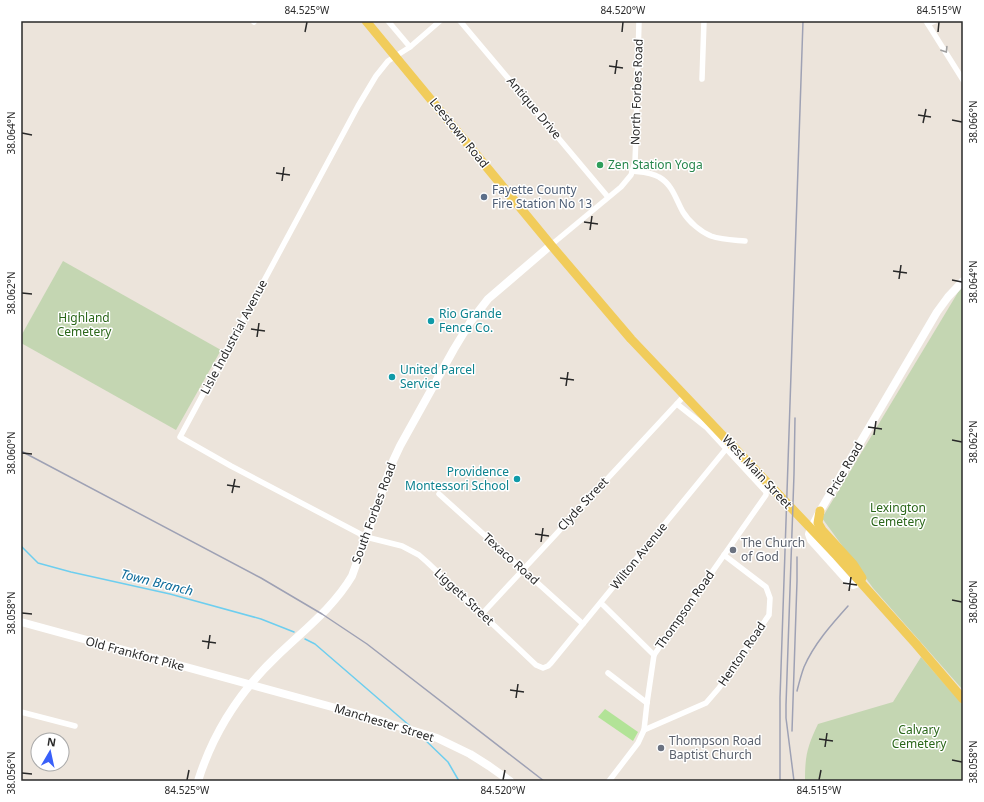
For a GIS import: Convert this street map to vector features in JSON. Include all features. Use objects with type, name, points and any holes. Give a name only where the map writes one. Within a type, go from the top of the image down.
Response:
[{"type":"main road","name":"Leestown Road","points":[[366,21],[396,55],[551,245]]},
{"type":"main road","name":"West Main Street","points":[[551,245],[728,445],[837,556],[963,699]]},
{"type":"main road","name":"South Forbes Road","points":[[198,781],[204,762],[217,734],[230,712],[250,684],[275,657],[322,614],[340,594],[352,576],[386,478],[400,446],[471,321],[488,299],[551,245]]},
{"type":"main road","name":"Price Road","points":[[859,581],[853,585],[850,583],[811,540],[809,534],[810,531],[820,511],[937,312],[948,297],[963,281]]},
{"type":"main road","points":[[820,511],[818,520],[822,530],[853,564],[870,593]]},
{"type":"main road","name":"Old Frankfort Pike","points":[[21,622],[250,684]]},
{"type":"main road","name":"Manchester Street","points":[[250,684],[437,738],[470,754],[510,781]]},
{"type":"street","points":[[388,21],[410,47]]},
{"type":"street","points":[[396,55],[410,47],[440,21]]},
{"type":"street","name":"Antique Drive","points":[[460,21],[608,196]]},
{"type":"street","name":"North Forbes Road","points":[[551,245],[627,181],[632,171],[635,162],[639,21]]},
{"type":"street","points":[[702,80],[704,21]]},
{"type":"street","points":[[935,21],[927,23],[963,80]]},
{"type":"street","name":"Lisle Industrial Avenue","points":[[366,537],[236,469],[180,437],[359,104],[384,65],[396,55]]},
{"type":"street","points":[[632,171],[650,173],[664,180],[673,191],[687,218],[710,236],[722,239],[745,241]]},
{"type":"street","name":"Clyde Street","points":[[482,614],[685,395]]},
{"type":"street","points":[[677,404],[728,445]]},
{"type":"street","name":"Thompson Road","points":[[609,781],[630,753],[644,730],[654,655],[765,497],[766,492],[728,445]]},
{"type":"street","name":"Wilton Avenue","points":[[551,663],[728,445]]},
{"type":"street","name":"Texaco Road","points":[[439,494],[583,624]]},
{"type":"street","name":"Liggett Street","points":[[366,537],[402,546],[415,552],[536,666],[545,668],[551,663]]},
{"type":"street","name":"Henton Road","points":[[644,730],[706,703],[717,692],[769,615],[770,598],[766,587],[724,555]]},
{"type":"street","points":[[601,603],[654,655]]},
{"type":"street","points":[[608,673],[647,703]]},
{"type":"street","points":[[21,712],[75,726]]},
{"type":"green space","name":"Highland Cemetery","points":[[63,261],[221,350],[176,430],[21,343],[21,336]]},
{"type":"green space","name":"Lexington Cemetery","points":[[963,286],[963,690],[873,588],[822,518]]},
{"type":"green space","name":"Calvary Cemetery","points":[[921,657],[963,705],[963,781],[805,781],[807,752],[818,724],[893,702]]},
{"type":"green space","points":[[605,709],[638,732],[633,741],[598,717]]},
{"type":"waterway","name":"Town Branch","points":[[21,546],[38,563],[71,572],[170,594],[261,619],[294,632]]},
{"type":"waterway","name":"Town Branch","points":[[305,639],[315,644],[410,726]]},
{"type":"waterway","name":"Town Branch","points":[[422,737],[448,762],[459,781]]},
{"type":"railway","points":[[780,781],[780,698],[803,21]]},
{"type":"railway","points":[[794,781],[786,718],[786,705],[795,418]]},
{"type":"railway","points":[[21,451],[261,578],[322,614],[367,644],[544,781]]},
{"type":"railway","points":[[792,731],[797,557]]},
{"type":"railway","points":[[797,691],[804,667],[813,650],[848,606]]},
{"type":"place","name":"Zen Station Yoga","points":[[600,165]]},
{"type":"place","name":"Fayette County Fire Station No 13","points":[[484,197]]},
{"type":"place","name":"Rio Grande Fence Co.","points":[[431,321]]},
{"type":"place","name":"United Parcel Service","points":[[392,377]]},
{"type":"place","name":"Providence Montessori School","points":[[517,479]]},
{"type":"place","name":"The Church of God","points":[[733,550]]},
{"type":"place","name":"Thompson Road Baptist Church","points":[[661,748]]}]
